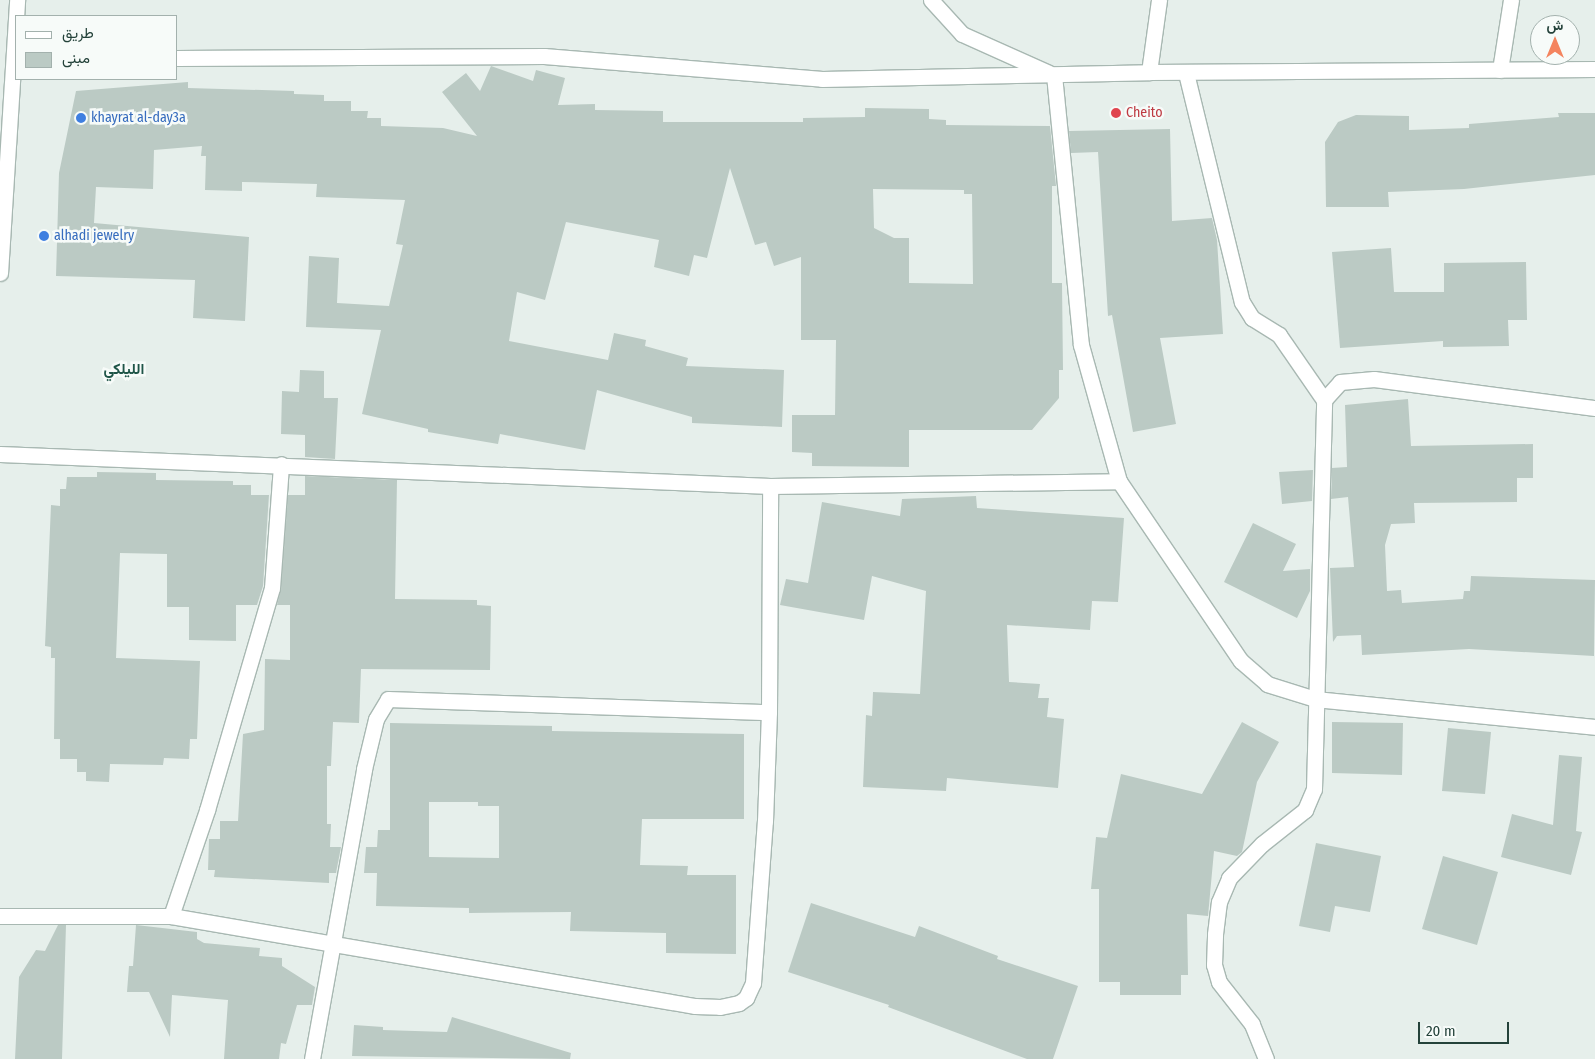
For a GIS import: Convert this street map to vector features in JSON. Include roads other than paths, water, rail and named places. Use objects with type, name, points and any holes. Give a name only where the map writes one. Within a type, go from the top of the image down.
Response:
[{"type":"street","points":[[16,15],[17,0]]},
{"type":"street","points":[[931,0],[962,34],[1054,75]]},
{"type":"street","points":[[1148,72],[1159,0]]},
{"type":"street","points":[[1500,70],[1511,0]]},
{"type":"street","points":[[0,273],[15,54]]},
{"type":"street","points":[[178,58],[544,56],[822,79],[1148,72],[1595,69]]},
{"type":"street","points":[[1186,73],[1242,302],[1252,318],[1279,335],[1324,400],[1315,699],[1316,761],[1312,798],[1305,810],[1243,862],[1230,878],[1218,910],[1214,964],[1219,982],[1252,1024],[1266,1059]]},
{"type":"street","points":[[1054,75],[1081,345],[1119,481],[1241,661],[1267,684],[1315,699],[1595,727]]},
{"type":"street","points":[[1324,400],[1340,382],[1374,379],[1595,408]]},
{"type":"street","points":[[0,454],[280,464],[770,486],[1119,481]]},
{"type":"street","points":[[171,916],[210,801],[272,588],[280,464]]},
{"type":"street","points":[[0,916],[171,916],[695,1006],[720,1008],[739,1003],[746,998],[753,983],[769,712],[770,486]]},
{"type":"street","points":[[312,1059],[334,945],[364,769],[376,719],[388,699],[769,712]]},
{"type":"place","name":"Cheito","points":[[1116,113]]},
{"type":"place","name":"khayrat al-day3a","points":[[81,118]]},
{"type":"place","name":"alhadi jewelry","points":[[44,236]]},
{"type":"district","name":"الليلكي","points":[[124,370]]}]
